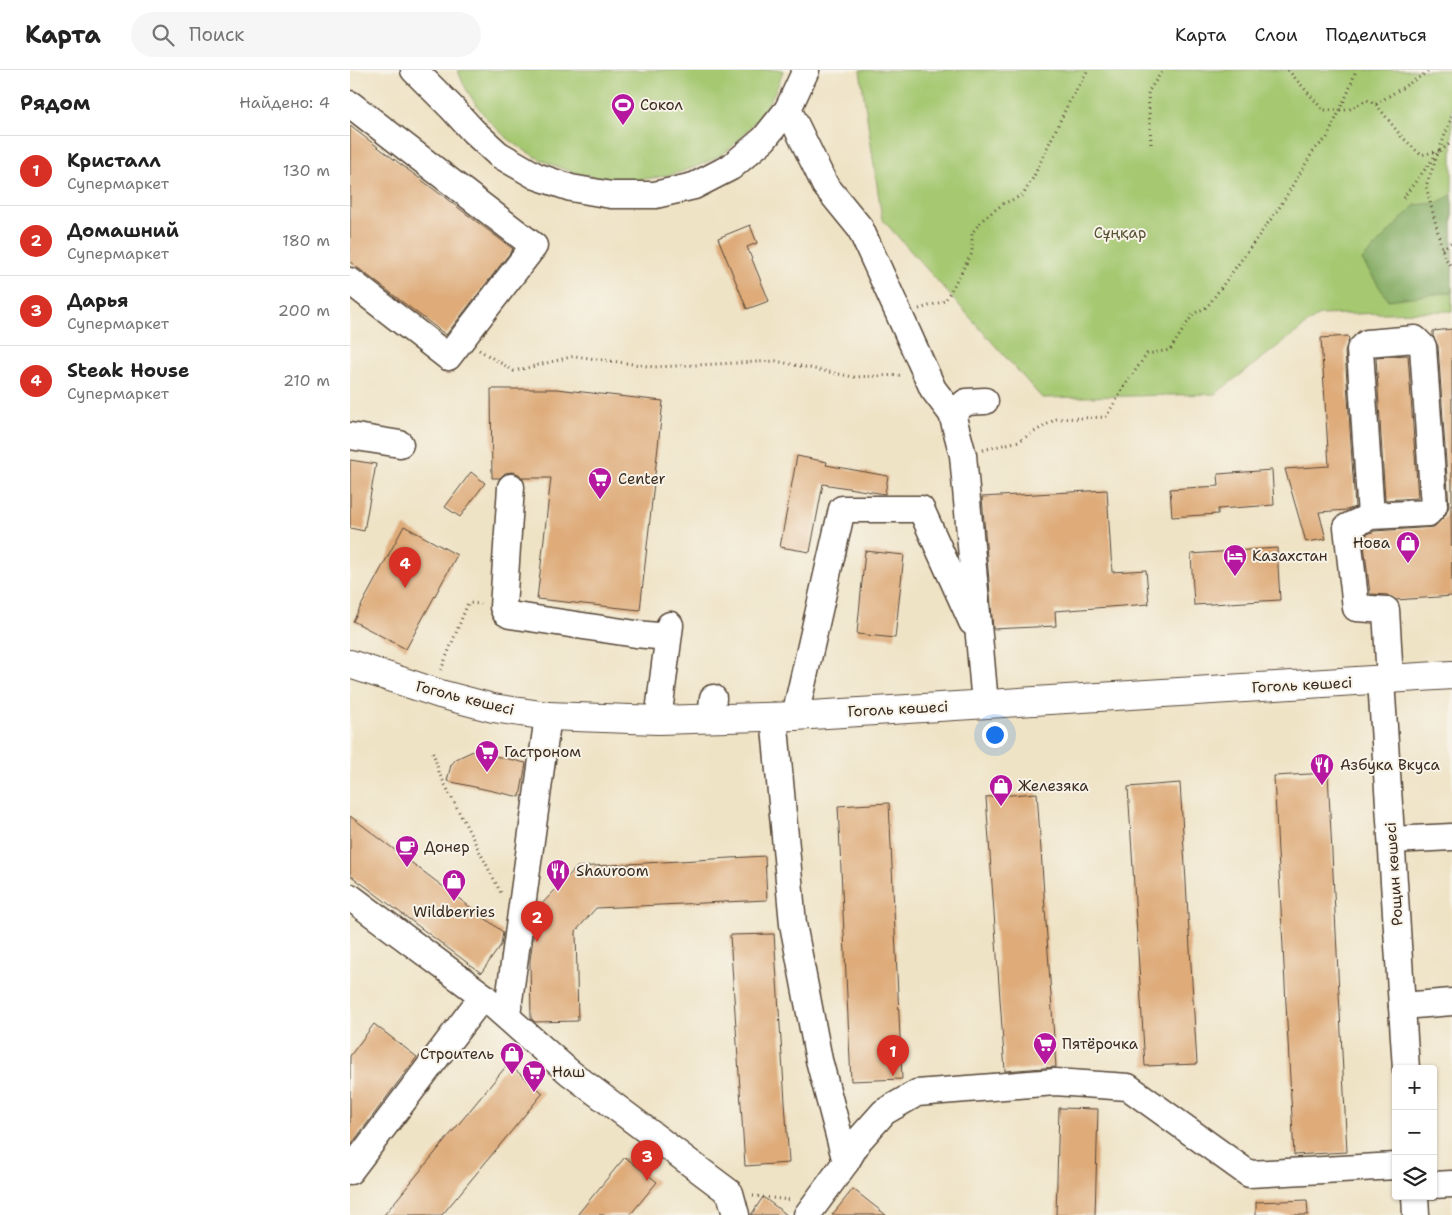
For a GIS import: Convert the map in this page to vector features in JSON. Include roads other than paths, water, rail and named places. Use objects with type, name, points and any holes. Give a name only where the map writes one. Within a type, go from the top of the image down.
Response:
[{"type":"main road","name":"Гоголь көшесі","points":[[350,664],[440,694],[493,708],[548,716],[658,720],[712,708],[784,716],[1452,675]]},
{"type":"street","points":[[414,70],[498,154],[536,176],[571,188],[611,195],[655,195],[694,186],[731,167],[764,139],[788,109],[806,70]]},
{"type":"street","points":[[350,104],[534,246],[448,357],[350,281]]},
{"type":"street","points":[[788,109],[825,185],[860,228],[933,389],[952,414],[963,455],[985,704]]},
{"type":"street","points":[[1415,340],[1423,347],[1434,506],[1428,513],[1371,516],[1360,350],[1367,343],[1415,340]]},
{"type":"street","points":[[952,414],[966,402],[985,401]]},
{"type":"street","points":[[350,436],[400,444]]},
{"type":"street","points":[[511,487],[502,607],[505,612],[510,615],[669,631],[658,720]]},
{"type":"street","points":[[846,1162],[819,1060],[793,924],[784,716],[842,509],[921,510],[980,638]]},
{"type":"street","name":"Рощин көшесі","points":[[1371,516],[1347,528],[1356,608],[1386,610],[1386,680],[1392,840],[1406,1065]]},
{"type":"street","points":[[507,1015],[548,716]]},
{"type":"street","points":[[1392,840],[1452,837]]},
{"type":"street","points":[[350,897],[507,1015],[569,1072],[733,1204]]},
{"type":"street","points":[[350,1172],[483,996]]},
{"type":"street","points":[[1402,1006],[1452,1002]]},
{"type":"street","points":[[810,1212],[846,1162],[859,1140],[884,1112],[917,1093],[1055,1082],[1128,1088],[1249,1174],[1392,1166]]},
{"type":"street","points":[[1437,1185],[1452,1184]]},
{"type":"street","points":[[1415,1200],[1416,1215]]},
{"type":"place","name":"Сокол","points":[[623,126]]},
{"type":"place","name":"Center","points":[[600,500]]},
{"type":"place","name":"Нова","points":[[1408,564]]},
{"type":"place","name":"Казахстан","points":[[1235,577]]},
{"type":"place","name":"Steak House","points":[[405,588]]},
{"type":"place","name":"Гастроном","points":[[487,773]]},
{"type":"place","name":"Азбука Вкуса","points":[[1322,786]]},
{"type":"place","name":"Железяка","points":[[1001,807]]},
{"type":"place","name":"Донер","points":[[407,868]]},
{"type":"place","name":"Shauroom","points":[[558,892]]},
{"type":"place","name":"Wildberries","points":[[454,902]]},
{"type":"place","name":"Домашний","points":[[537,942]]},
{"type":"place","name":"Пятёрочка","points":[[1045,1065]]},
{"type":"place","name":"Строитель","points":[[512,1075]]},
{"type":"place","name":"Кристалл","points":[[893,1076]]},
{"type":"place","name":"Наш","points":[[534,1093]]},
{"type":"place","name":"Дарья","points":[[647,1181]]},
{"type":"park label","name":"Сұңқар","points":[[1120,233]]}]
